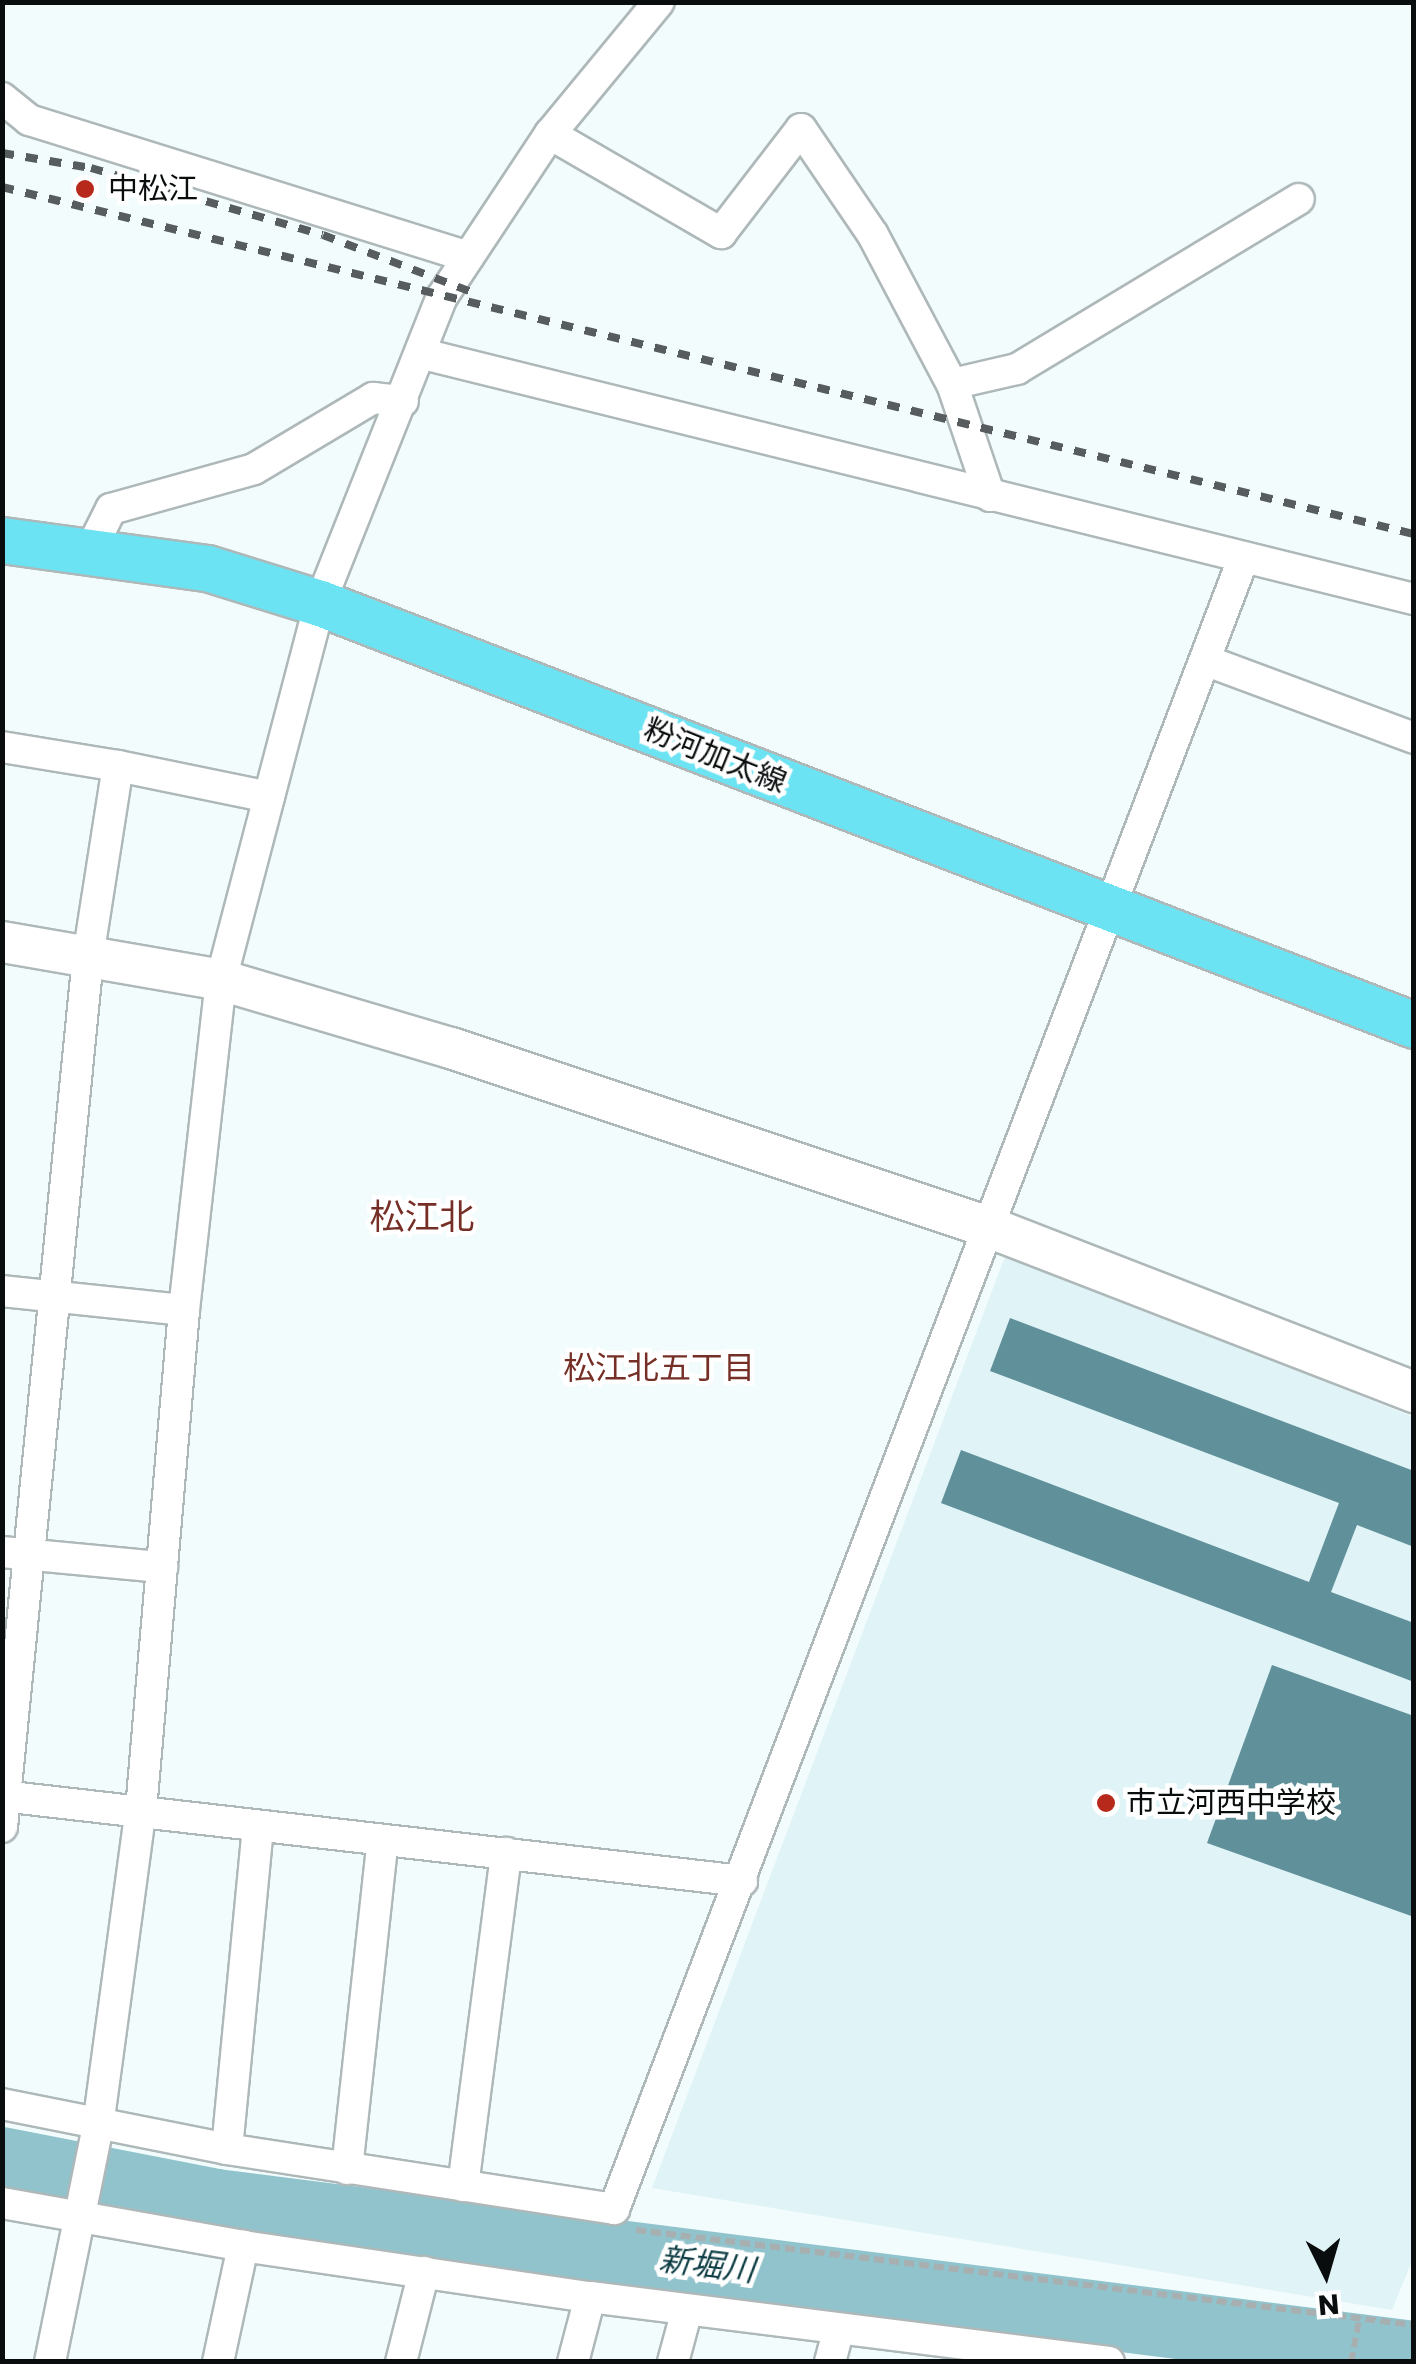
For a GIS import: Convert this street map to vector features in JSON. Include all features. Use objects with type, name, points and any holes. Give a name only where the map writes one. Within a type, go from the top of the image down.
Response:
[{"type":"main road","name":"粉河加太線","points":[[2,540],[91,549],[207,568],[320,603],[1108,911],[1414,1025]]},
{"type":"street","points":[[50,2362],[98,2126],[141,1810],[184,1310],[222,980],[269,797],[320,603],[442,297],[550,134],[659,2]]},
{"type":"street","points":[[2,98],[29,120],[468,257]]},
{"type":"street","points":[[550,134],[722,233],[801,128],[874,235],[952,384],[990,496]]},
{"type":"street","points":[[952,384],[1017,370],[1299,199]]},
{"type":"street","points":[[422,354],[1414,598]]},
{"type":"street","points":[[91,549],[111,509],[254,470],[373,398],[403,401]]},
{"type":"street","points":[[2,2104],[226,2150],[614,2209],[992,1228],[1243,559]]},
{"type":"street","points":[[1206,661],[1414,738]]},
{"type":"street","points":[[2,747],[269,797]]},
{"type":"street","points":[[118,766],[88,957],[54,1296],[16,1554],[4,1806],[141,1810],[258,1828],[506,1852],[742,1881]]},
{"type":"street","points":[[2,942],[222,980],[451,1048],[992,1228],[1414,1392]]},
{"type":"street","points":[[2,1291],[184,1310]]},
{"type":"street","points":[[16,1554],[162,1567]]},
{"type":"street","points":[[226,2150],[258,1828]]},
{"type":"street","points":[[347,2169],[383,1840]]},
{"type":"street","points":[[463,2186],[506,1852]]},
{"type":"street","points":[[2,2202],[243,2246],[590,2297],[1000,2356],[1095,2361]]},
{"type":"street","points":[[218,2362],[243,2246]]},
{"type":"street","points":[[402,2362],[424,2272]]},
{"type":"street","points":[[573,2362],[590,2297]]},
{"type":"street","points":[[673,2362],[687,2310]]},
{"type":"street","points":[[830,2362],[839,2330]]},
{"type":"path","points":[[614,2209],[631,2229],[1414,2326]]},
{"type":"path","points":[[1352,2362],[1358,2321]]},
{"type":"shaded area","name":"市立河西中学校","points":[[1006,1254],[1413,1417],[1414,2256],[1392,2310],[652,2188]]},
{"type":"building","points":[[1010,1318],[1414,1471],[1414,1547],[1357,1525],[1331,1592],[1414,1623],[1414,1682],[941,1503],[961,1450],[1309,1582],[1339,1503],[990,1371]]},
{"type":"building","points":[[1272,1665],[1414,1716],[1414,1917],[1207,1843]]},
{"type":"waterway","name":"新堀川","points":[[2,2161],[216,2203],[1414,2355]]},
{"type":"railway","points":[[2,153],[91,168],[323,235],[477,294]]},
{"type":"railway","points":[[2,187],[1414,534]]},
{"type":"place","name":"中松江","points":[[85,189]]},
{"type":"place","name":"市立河西中学校","points":[[1106,1803]]},
{"type":"district","name":"松江北","points":[[422,1217]]},
{"type":"district","name":"松江北五丁目","points":[[659,1368]]}]
